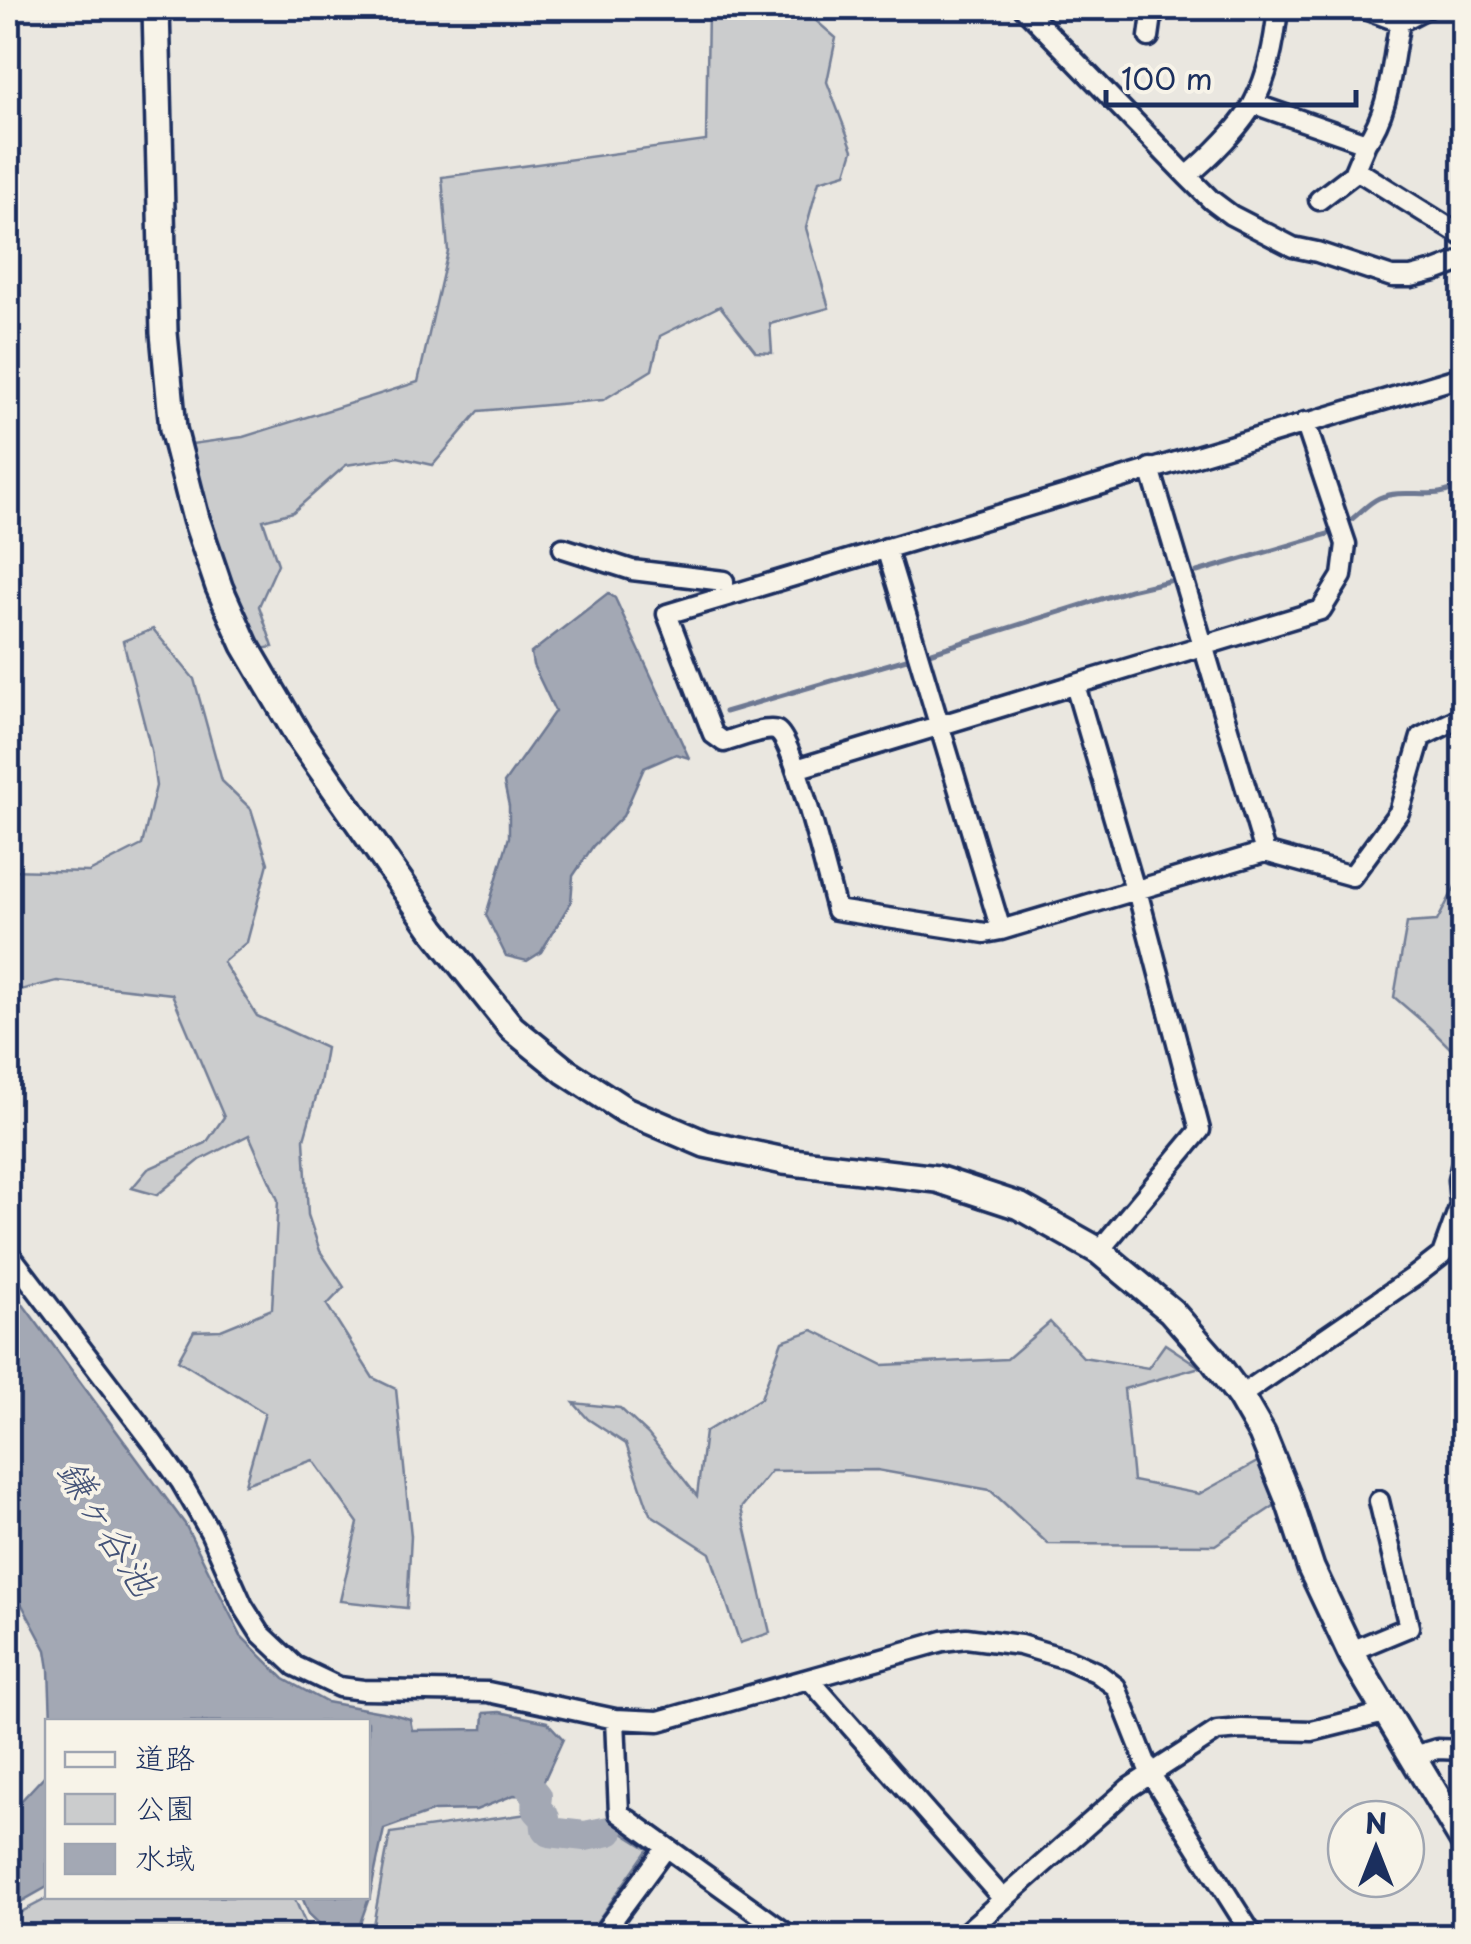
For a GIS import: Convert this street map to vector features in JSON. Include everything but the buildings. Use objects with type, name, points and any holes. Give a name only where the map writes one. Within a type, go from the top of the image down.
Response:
[{"type":"street","points":[[156,8],[164,334],[173,429],[196,519],[219,587],[254,660],[299,737],[433,929],[512,1028],[565,1071],[637,1116],[706,1144],[784,1161],[937,1178],[1019,1206],[1099,1251],[1172,1311],[1240,1396],[1262,1434],[1311,1568],[1350,1650],[1464,1842]]},
{"type":"street","points":[[1024,8],[1186,176],[1231,215],[1292,248],[1317,252],[1392,277],[1411,276],[1464,260]]},
{"type":"street","points":[[1149,37],[1153,8]]},
{"type":"street","points":[[1186,176],[1208,159],[1254,104],[1264,78],[1278,8]]},
{"type":"street","points":[[1362,8],[1400,22],[1427,8]]},
{"type":"street","points":[[1319,200],[1353,174],[1374,132],[1386,103],[1400,22]]},
{"type":"street","points":[[1254,104],[1366,143]]},
{"type":"street","points":[[1355,169],[1464,237]]},
{"type":"street","points":[[1464,376],[667,614],[713,734],[724,742],[768,730],[776,731],[784,740],[836,910],[985,933],[1265,852],[1352,876],[1398,812],[1421,737],[1464,716]]},
{"type":"street","points":[[796,769],[1322,610],[1342,576],[1346,544],[1305,422]]},
{"type":"street","points":[[1150,468],[1265,852]]},
{"type":"street","points":[[563,548],[632,570],[724,581],[724,595]]},
{"type":"street","points":[[886,548],[1001,930]]},
{"type":"street","points":[[1074,685],[1134,890],[1140,898],[1200,1130],[1099,1251]]},
{"type":"street","points":[[1240,1396],[1442,1255],[1461,1206],[1458,1180],[1464,1155]]},
{"type":"street","points":[[8,1252],[161,1454],[210,1532],[260,1634],[295,1666],[339,1687],[488,1692],[615,1719],[658,1720],[943,1641],[966,1638],[1020,1645],[1096,1672],[1116,1687],[1150,1773],[1253,1936]]},
{"type":"street","points":[[1350,1650],[1409,1626],[1379,1501]]},
{"type":"street","points":[[810,1680],[1003,1900]]},
{"type":"street","points":[[962,1936],[1130,1788],[1218,1730],[1312,1731],[1385,1713]]},
{"type":"street","points":[[615,1719],[619,1814],[790,1936]]},
{"type":"street","points":[[1413,1756],[1437,1749],[1464,1750]]},
{"type":"street","points":[[601,1936],[666,1848]]},
{"type":"green space","points":[[708,8],[816,8],[814,19],[836,38],[827,82],[853,150],[846,173],[819,181],[806,228],[829,308],[770,324],[772,353],[756,352],[720,306],[660,336],[652,370],[603,400],[479,411],[433,465],[398,457],[346,465],[293,512],[263,520],[278,564],[259,606],[273,647],[260,649],[235,599],[209,528],[191,444],[243,437],[418,382],[448,251],[442,177],[706,141]]},
{"type":"green space","points":[[153,629],[194,679],[222,781],[251,809],[268,863],[247,942],[223,962],[257,1016],[326,1048],[304,1139],[308,1215],[320,1251],[344,1287],[327,1305],[373,1378],[396,1389],[411,1536],[407,1608],[340,1601],[358,1523],[313,1460],[245,1484],[265,1413],[178,1360],[194,1331],[221,1330],[272,1309],[278,1200],[249,1135],[200,1160],[157,1195],[132,1188],[148,1169],[206,1143],[224,1117],[172,994],[57,981],[8,993],[8,870],[89,872],[142,845],[156,786],[151,750],[123,641]]},
{"type":"green space","points":[[1463,872],[1463,1061],[1394,997],[1407,923],[1437,921]]},
{"type":"green space","points":[[1050,1322],[1083,1357],[1148,1368],[1165,1344],[1200,1367],[1124,1389],[1133,1481],[1199,1494],[1259,1461],[1277,1504],[1215,1545],[1048,1544],[990,1490],[877,1470],[771,1471],[741,1508],[770,1633],[740,1643],[710,1553],[650,1514],[626,1444],[588,1419],[574,1403],[620,1408],[648,1434],[697,1496],[705,1432],[761,1398],[782,1341],[813,1330],[883,1365],[1007,1359]]},
{"type":"green space","points":[[556,1810],[557,1840],[608,1840],[618,1830],[648,1849],[587,1936],[371,1936],[390,1833]]},
{"type":"green space","points":[[46,1899],[295,1899],[306,1925],[327,1936],[8,1936],[8,1919]]},
{"type":"water","points":[[608,593],[615,598],[689,758],[676,754],[644,768],[623,816],[593,846],[573,876],[571,902],[541,952],[527,961],[506,956],[486,915],[509,837],[504,783],[555,711],[531,653]]},
{"type":"water","points":[[8,1284],[185,1524],[241,1636],[284,1679],[326,1702],[410,1719],[412,1730],[483,1729],[484,1713],[500,1712],[547,1722],[563,1739],[537,1796],[514,1795],[476,1810],[434,1811],[384,1829],[370,1895],[370,1719],[51,1719],[46,1650],[20,1601],[17,1571],[8,1560]]},
{"type":"water","points":[[45,1775],[45,1888],[8,1909],[8,1815]]},
{"type":"water","points":[[303,1899],[369,1899],[356,1935],[331,1935],[309,1914]]},
{"type":"waterway","points":[[1348,522],[1379,498],[1444,492],[1464,482]]},
{"type":"waterway","points":[[1197,572],[1335,529]]},
{"type":"waterway","points":[[929,653],[1169,581]]},
{"type":"waterway","points":[[725,712],[910,658]]},
{"type":"waterway","name":"鎌ヶ谷池","points":[[512,1765],[537,1796],[537,1808],[549,1832],[585,1836],[609,1831]]}]
